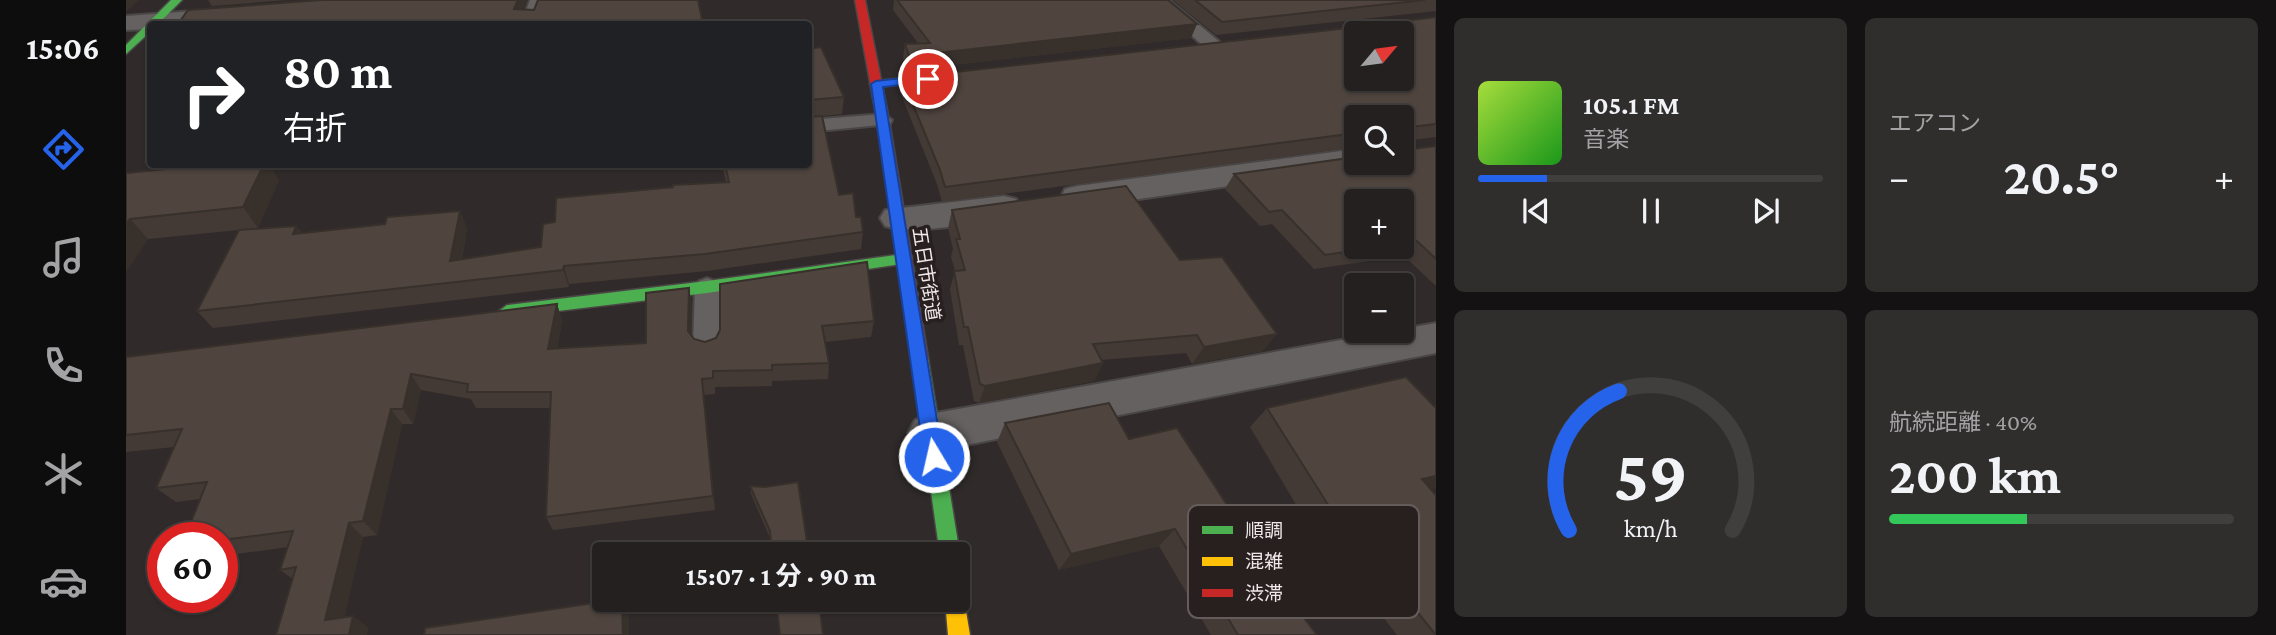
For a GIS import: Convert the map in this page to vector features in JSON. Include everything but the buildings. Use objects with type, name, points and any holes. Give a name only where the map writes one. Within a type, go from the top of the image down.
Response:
[{"type":"main road","points":[[156,21],[177,0]]},
{"type":"main road","name":"五日市街道","points":[[860,0],[883,120],[948,542]]},
{"type":"main road","points":[[126,51],[147,30]]},
{"type":"main road","points":[[1187,50],[1222,46]]},
{"type":"main road","points":[[876,84],[970,74]]},
{"type":"main road","points":[[486,314],[707,287],[903,259]]},
{"type":"main road","points":[[957,612],[959,635]]},
{"type":"street","points":[[179,21],[257,12]]},
{"type":"street","points":[[126,23],[147,24]]},
{"type":"street","points":[[897,218],[929,217],[1344,161]]},
{"type":"street","points":[[930,433],[1436,338]]},
{"type":"lane","points":[[530,21],[538,0]]},
{"type":"lane","points":[[1160,0],[1222,46]]},
{"type":"lane","points":[[812,126],[883,120]]},
{"type":"lane","points":[[706,346],[707,287]]},
{"type":"traffic: fast","points":[[156,21],[177,0]]},
{"type":"traffic: fast","points":[[126,51],[147,30]]},
{"type":"traffic: fast","points":[[876,84],[954,76]]},
{"type":"traffic: fast","points":[[507,311],[707,287],[903,259]]},
{"type":"traffic: fast","points":[[920,358],[948,542]]},
{"type":"traffic: slow","points":[[957,612],[959,635]]},
{"type":"traffic: jam","points":[[860,0],[883,120],[920,358]]},
{"type":"route","points":[[928,79],[876,84],[934,457]]}]
